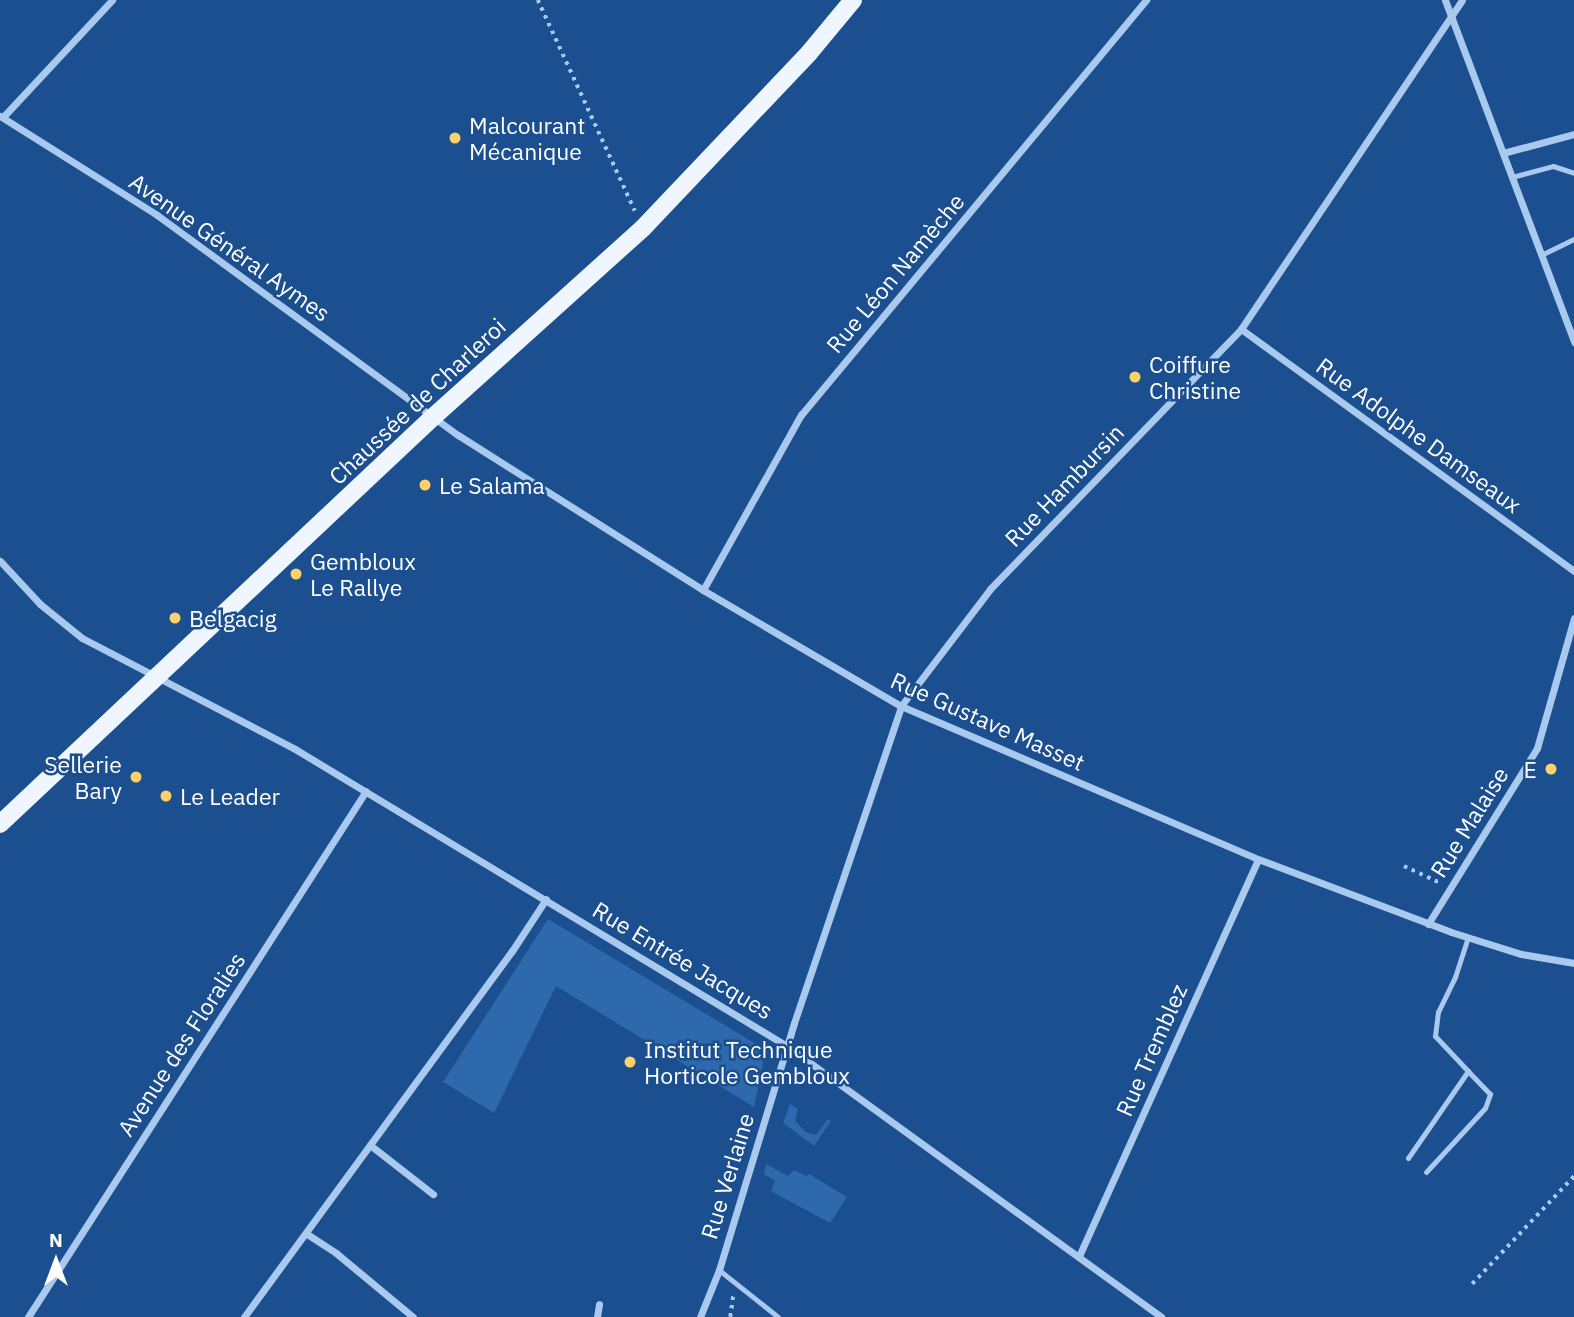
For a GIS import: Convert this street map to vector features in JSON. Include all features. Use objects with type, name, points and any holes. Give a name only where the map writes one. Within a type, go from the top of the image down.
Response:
[{"type":"main road","name":"Chaussée de Charleroi","points":[[0,824],[432,418],[643,228],[809,53],[853,0]]},
{"type":"street","points":[[1,117],[112,0]]},
{"type":"street","name":"Rue Léon Namèche","points":[[703,590],[802,415],[1146,0]]},
{"type":"street","points":[[1445,0],[1541,255],[1572,328],[1574,342]]},
{"type":"street","name":"Rue Hambursin","points":[[787,1045],[901,706],[990,589],[1241,330],[1462,0]]},
{"type":"street","name":"Avenue Général Aymes","points":[[1,117],[171,225],[432,418]]},
{"type":"street","points":[[1503,153],[1574,134]]},
{"type":"street","name":"Rue Adolphe Damseaux","points":[[1241,330],[1574,571]]},
{"type":"street","name":"Rue Gustave Masset","points":[[432,418],[703,590],[901,706],[1258,859],[1428,924],[1521,954],[1574,963]]},
{"type":"street","name":"Rue Entrée Jacques","points":[[0,561],[40,604],[82,638],[256,727],[787,1045],[1161,1317]]},
{"type":"street","name":"Rue Malaise","points":[[1428,924],[1537,748],[1574,618]]},
{"type":"street","name":"Avenue des Floralies","points":[[28,1317],[366,791]]},
{"type":"street","name":"Rue Tremblez","points":[[1079,1256],[1258,859]]},
{"type":"street","points":[[244,1317],[512,951],[546,899]]},
{"type":"street","name":"Rue Verlaine","points":[[700,1317],[719,1270],[787,1045]]},
{"type":"street","points":[[370,1145],[433,1194]]},
{"type":"street","points":[[307,1234],[336,1253],[413,1317]]},
{"type":"street","points":[[597,1317],[599,1304]]},
{"type":"lane","points":[[1512,177],[1553,166],[1574,173]]},
{"type":"lane","points":[[1541,255],[1574,239]]},
{"type":"lane","points":[[1426,1172],[1485,1108],[1490,1094],[1435,1036],[1435,1024],[1468,937]]},
{"type":"lane","points":[[1408,1158],[1468,1071]]},
{"type":"lane","points":[[719,1270],[778,1317]]},
{"type":"path","points":[[538,0],[643,228]]},
{"type":"path","points":[[1404,866],[1451,888]]},
{"type":"path","points":[[1472,1284],[1574,1176]]},
{"type":"path","points":[[730,1317],[735,1283]]},
{"type":"shaded area","points":[[548,919],[756,1044],[763,1063],[754,1107],[556,986],[494,1113],[443,1082]]},
{"type":"shaded area","points":[[790,1104],[798,1109],[795,1121],[806,1132],[816,1135],[828,1119],[831,1121],[814,1146],[783,1123]]},
{"type":"shaded area","points":[[766,1164],[788,1176],[794,1170],[806,1176],[809,1174],[847,1197],[830,1223],[771,1191],[775,1181],[764,1174]]},
{"type":"place","name":"Malcourant Mécanique","points":[[455,138]]},
{"type":"place","name":"Coiffure Christine","points":[[1135,377]]},
{"type":"place","name":"Le Salama","points":[[425,485]]},
{"type":"place","name":"Gembloux Le Rallye","points":[[296,574]]},
{"type":"place","name":"Belgacig","points":[[175,618]]},
{"type":"place","name":"E","points":[[1551,769]]},
{"type":"place","name":"Sellerie Bary","points":[[136,777]]},
{"type":"place","name":"Le Leader","points":[[166,796]]},
{"type":"place","name":"Institut Technique Horticole Gembloux","points":[[630,1062]]}]
